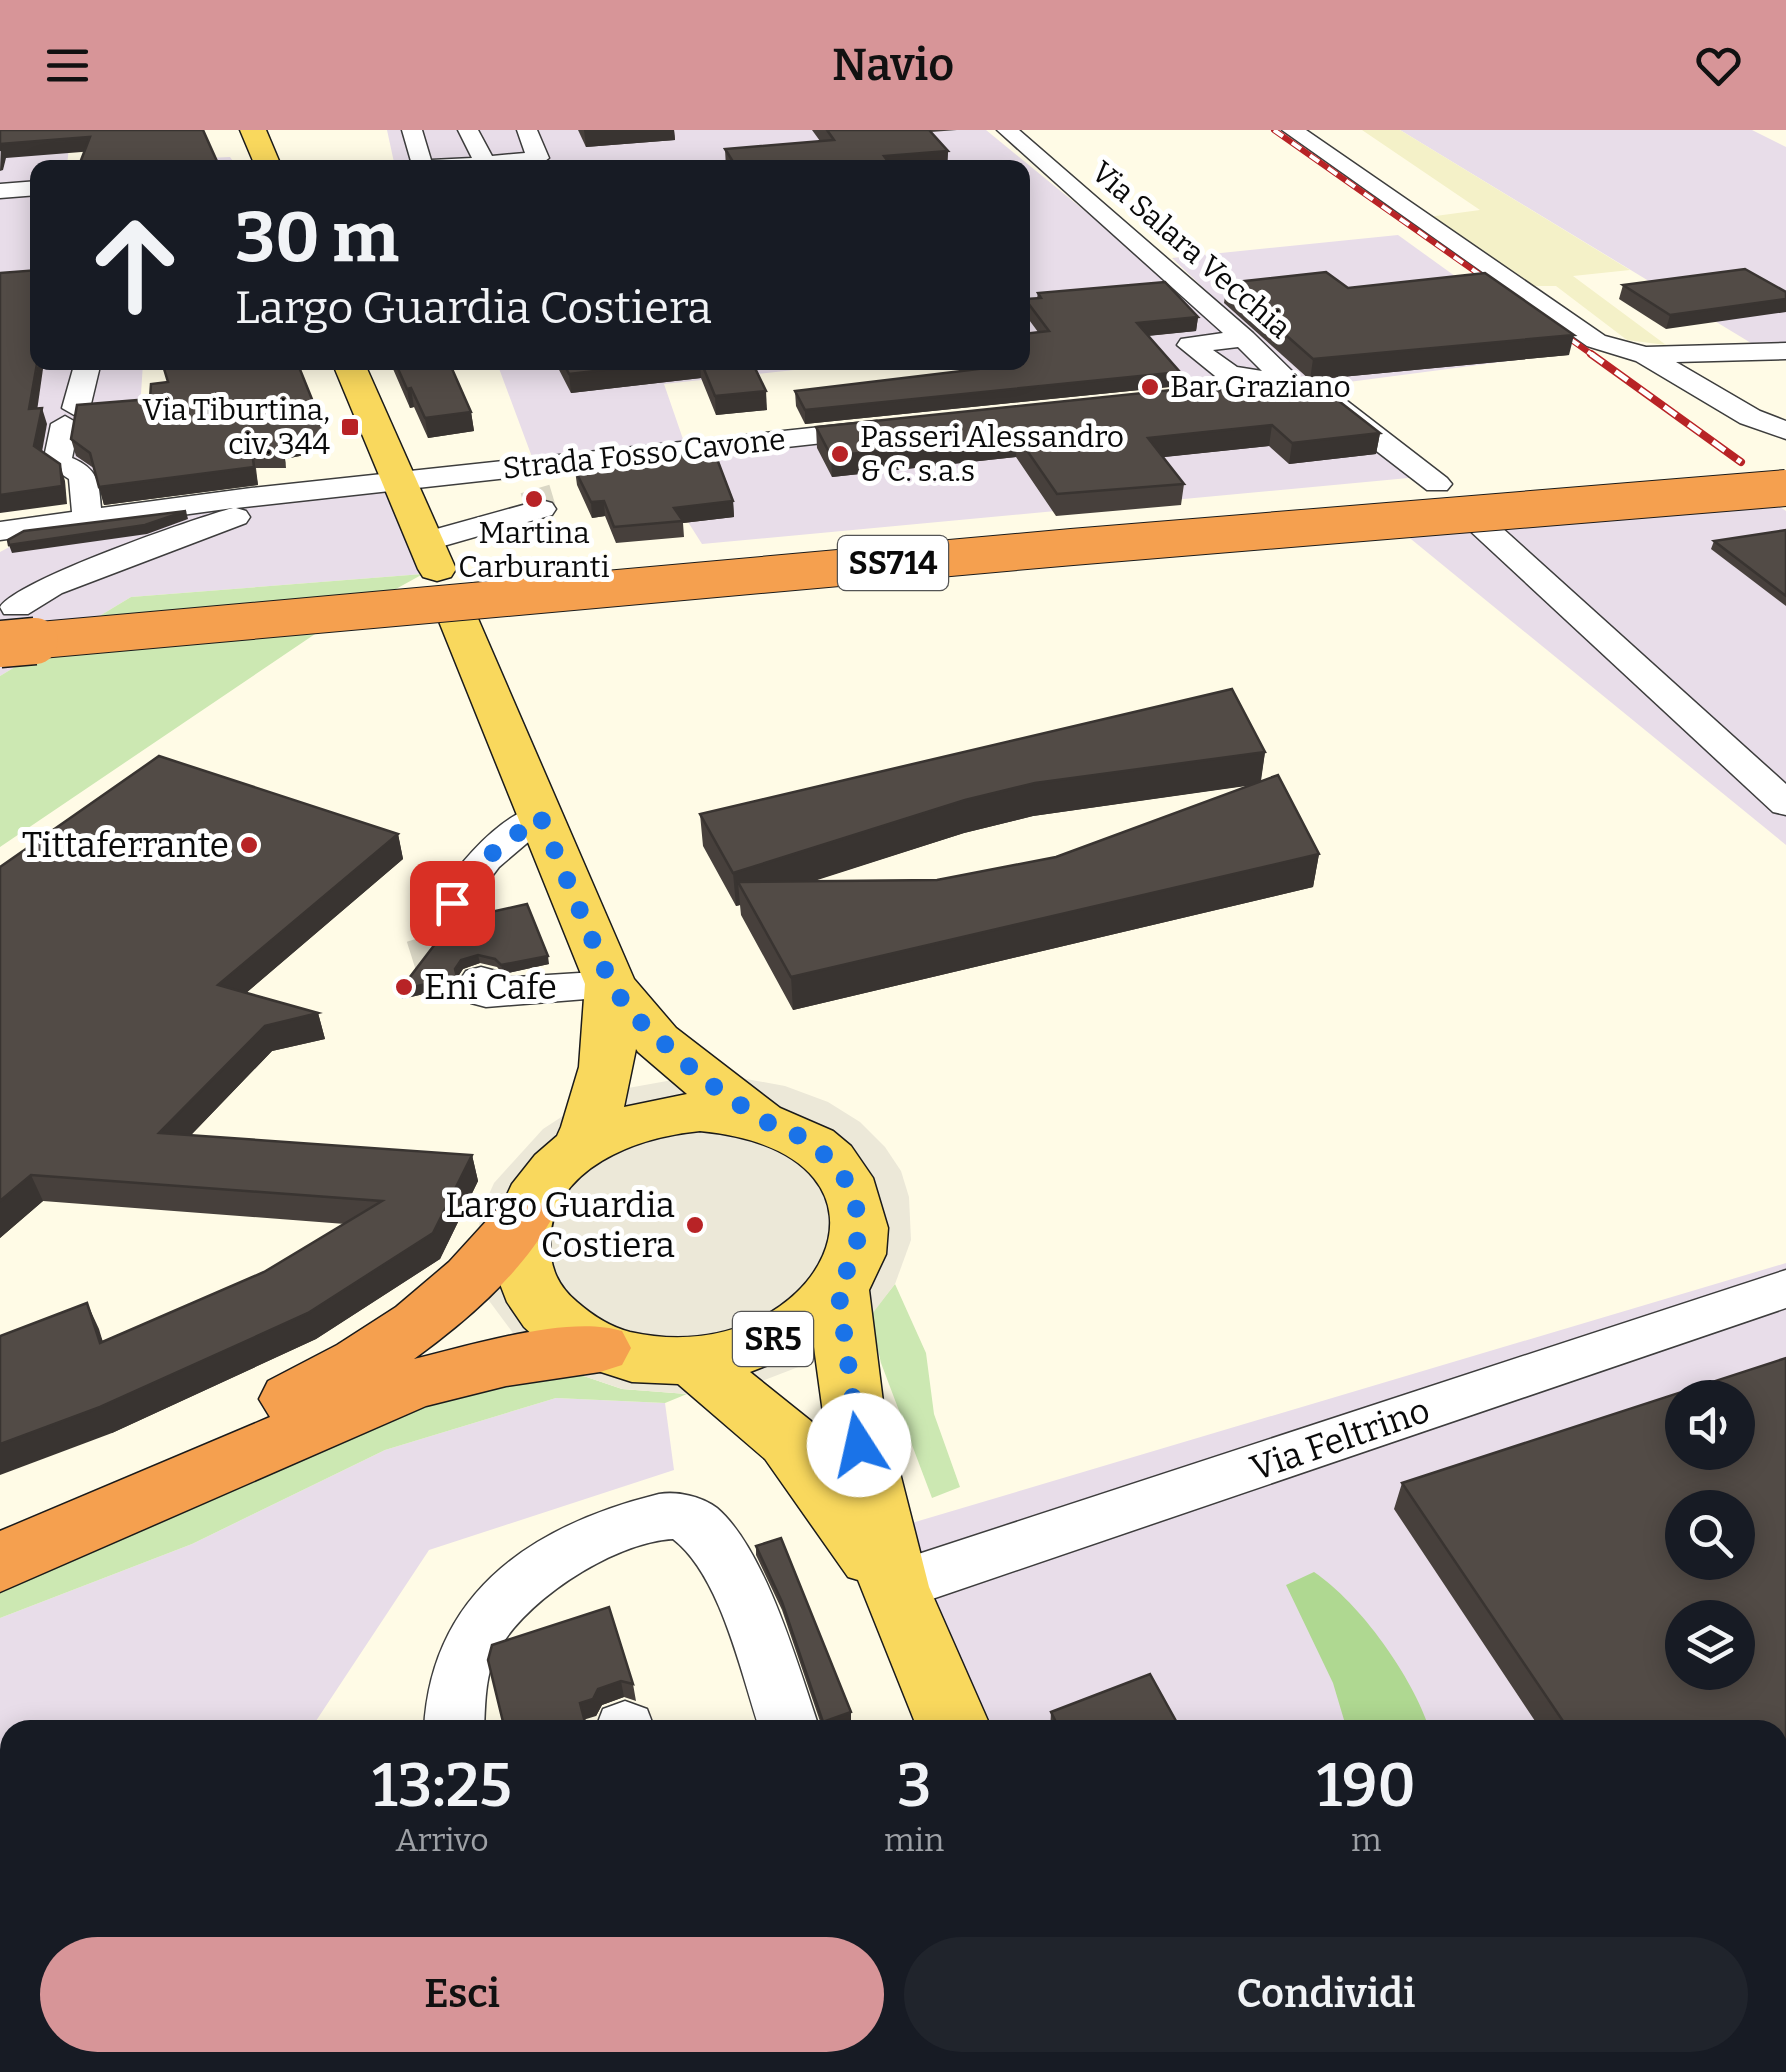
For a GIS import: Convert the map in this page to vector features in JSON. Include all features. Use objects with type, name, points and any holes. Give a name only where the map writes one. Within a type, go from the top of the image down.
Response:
[{"type":"highway","name":"SS714","points":[[8,614],[1786,468]]},
{"type":"highway","name":"SS714","points":[[0,644],[1072,546],[1786,488]]},
{"type":"highway","points":[[0,1526],[177,1453],[354,1368],[445,1305],[480,1273],[522,1220]]},
{"type":"highway","points":[[0,1562],[412,1385],[506,1361],[600,1348]]},
{"type":"main road","points":[[253,130],[266,160]]},
{"type":"main road","points":[[351,370],[431,556]]},
{"type":"main road","name":"SR5","points":[[456,614],[611,984],[657,1040],[703,1079],[762,1120],[799,1136],[829,1158],[850,1186],[859,1219],[856,1254],[838,1287],[813,1314],[778,1337],[737,1353],[660,1361],[600,1348],[559,1325],[532,1294],[519,1258],[522,1220],[535,1193],[555,1168],[582,1147],[623,1127],[669,1115],[700,1112],[762,1120]]},
{"type":"main road","name":"SR5","points":[[582,1147],[598,1110],[606,1070],[613,1016],[611,984]]},
{"type":"main road","name":"SR5","points":[[838,1287],[852,1410],[894,1587],[952,1720]]},
{"type":"main road","name":"SR5","points":[[692,1360],[788,1440],[894,1587]]},
{"type":"street","points":[[412,130],[421,160]]},
{"type":"street","points":[[468,130],[483,160]]},
{"type":"street","points":[[517,160],[538,158],[526,130]]},
{"type":"street","name":"Via Salara Vecchia","points":[[1006,130],[1244,338],[1286,382]]},
{"type":"street","points":[[1292,130],[1596,341],[1644,356],[1750,417],[1786,431]]},
{"type":"street","points":[[0,190],[30,188]]},
{"type":"street","points":[[1244,338],[1190,345],[1229,374],[1286,382],[1328,400],[1437,484]]},
{"type":"street","points":[[1644,356],[1786,351]]},
{"type":"street","points":[[85,370],[57,462],[84,478],[87,518]]},
{"type":"street","points":[[1195,396],[1286,382]]},
{"type":"street","name":"Strada Fosso Cavone","points":[[0,531],[399,480],[535,488],[900,427]]},
{"type":"street","points":[[431,556],[535,488]]},
{"type":"street","points":[[8,614],[51,586],[292,492]]},
{"type":"street","points":[[1480,523],[1786,804]]},
{"type":"street","points":[[446,922],[485,859],[540,816]]},
{"type":"street","points":[[470,988],[611,984]]},
{"type":"street","name":"Via Feltrino","points":[[894,1587],[1786,1289]]},
{"type":"street","points":[[454,1720],[456,1686],[472,1642],[535,1573],[594,1536],[664,1516],[690,1520],[702,1529],[726,1564],[786,1720]]},
{"type":"shaded area","points":[[0,130],[71,130],[68,160],[30,160],[30,370],[143,370],[136,470],[0,482]]},
{"type":"shaded area","points":[[387,130],[986,130],[1023,160],[393,160]]},
{"type":"shaded area","points":[[1362,130],[1400,130],[1630,270],[1573,276],[1666,345],[1627,340],[1556,286],[1532,286],[1428,217],[1480,210]]},
{"type":"shaded area","points":[[1400,130],[1752,130],[1786,147],[1786,342],[1751,343]]},
{"type":"shaded area","points":[[230,157],[232,160],[169,160]]},
{"type":"shaded area","points":[[1030,166],[1190,297],[1272,371],[1266,382],[1199,390],[1127,333],[1030,344]]},
{"type":"shaded area","points":[[1398,235],[1563,354],[1318,386],[1296,376],[1172,258]]},
{"type":"shaded area","points":[[500,370],[793,370],[664,384],[684,442],[532,457]]},
{"type":"shaded area","points":[[1307,387],[1419,477],[702,544],[648,459]]},
{"type":"shaded area","points":[[387,487],[423,574],[131,597],[0,676],[0,552],[47,527]]},
{"type":"shaded area","points":[[1777,505],[1786,511],[1786,845],[1406,535]]},
{"type":"shaded area","name":"Largo Guardia Costiera","points":[[695,1076],[730,1076],[785,1086],[828,1102],[860,1122],[885,1147],[901,1171],[909,1197],[911,1240],[895,1284],[863,1326],[814,1361],[754,1384],[687,1394],[622,1389],[563,1369],[516,1337],[487,1298],[476,1240],[482,1210],[494,1183],[543,1129],[566,1114],[628,1088]]},
{"type":"shaded area","points":[[1786,1263],[1786,1720],[983,1720],[932,1604],[905,1525]]},
{"type":"shaded area","points":[[556,1398],[665,1403],[674,1470],[429,1550],[317,1720],[0,1720],[0,1618],[192,1544],[385,1450]]},
{"type":"green space","points":[[423,574],[318,632],[0,847],[0,676],[131,597]]},
{"type":"green space","points":[[895,1284],[926,1353],[934,1414],[960,1487],[932,1498],[881,1363],[870,1315]]},
{"type":"green space","points":[[563,1369],[622,1389],[687,1394],[665,1403],[556,1398],[385,1450],[192,1544],[0,1618],[0,1583],[418,1402]]},
{"type":"green space","points":[[1314,1572],[1332,1586],[1383,1643],[1426,1720],[1344,1720],[1333,1683],[1286,1585]]},
{"type":"building","points":[[0,130],[203,130],[216,160],[81,160],[90,137],[1,144],[0,151]]},
{"type":"building","points":[[827,130],[929,130],[948,151],[884,156],[887,160],[732,160],[725,149],[834,140]]},
{"type":"building","points":[[1745,269],[1786,292],[1786,299],[1670,315],[1623,285]]},
{"type":"building","points":[[30,271],[30,370],[36,370],[29,409],[42,408],[34,446],[60,464],[62,486],[0,495],[0,273]]},
{"type":"building","points":[[1326,272],[1348,288],[1485,273],[1574,335],[1313,359],[1227,283]]},
{"type":"building","points":[[1165,282],[1198,317],[1137,323],[1180,372],[805,410],[795,391],[970,370],[1030,370],[1030,333],[1049,331],[1030,306],[1030,299],[1041,298],[1038,293]]},
{"type":"building","points":[[164,370],[300,370],[326,434],[281,442],[283,451],[252,451],[254,467],[99,487],[90,453],[71,439],[77,405],[150,399],[151,384],[168,382]]},
{"type":"building","points":[[399,370],[453,370],[471,412],[425,418],[411,388],[407,389]]},
{"type":"building","points":[[567,370],[603,370],[569,374]]},
{"type":"building","points":[[704,370],[756,370],[766,391],[715,396]]},
{"type":"building","points":[[1303,382],[1335,398],[1380,433],[1292,443],[1272,425],[1148,438],[1184,484],[1057,494],[1017,436],[831,456],[816,427],[1200,387],[1204,392]]},
{"type":"building","points":[[714,451],[733,501],[674,508],[683,521],[614,527],[604,501],[591,502],[575,470]]},
{"type":"building","points":[[186,511],[145,525],[9,545],[8,540],[24,531]]},
{"type":"building","points":[[1786,530],[1786,596],[1714,541]]},
{"type":"building","points":[[1232,689],[1265,752],[1035,783],[965,800],[733,873],[700,814]]},
{"type":"building","points":[[159,756],[398,834],[218,985],[318,1013],[265,1026],[159,1133],[472,1155],[433,1233],[308,1313],[100,1407],[0,1444],[0,1336],[87,1303],[100,1343],[264,1272],[382,1201],[31,1175],[0,1201],[0,867]]},
{"type":"building","points":[[1278,775],[1319,854],[791,977],[738,882],[937,880],[1056,857]]},
{"type":"building","points":[[527,904],[548,956],[501,965],[495,959],[478,955],[461,960],[455,969],[457,977],[400,990],[445,931],[459,936],[475,932],[484,921],[482,914]]},
{"type":"building","points":[[1786,1358],[1786,1720],[1562,1720],[1402,1483],[1665,1397],[1665,1470],[1755,1470],[1755,1380],[1718,1380]]},
{"type":"building","points":[[781,1538],[851,1712],[822,1720],[782,1602],[756,1546]]},
{"type":"building","points":[[609,1607],[633,1684],[621,1681],[598,1689],[593,1699],[580,1703],[584,1720],[503,1720],[488,1660],[492,1645]]},
{"type":"building","points":[[1150,1674],[1175,1720],[1055,1720],[1051,1712]]},
{"type":"tunnel","points":[[535,489],[541,509]]},
{"type":"tunnel","points":[[425,936],[442,990]]},
{"type":"railway","points":[[1274,130],[1503,291]]},
{"type":"railway","points":[[1552,326],[1594,356]]},
{"type":"railway","points":[[1591,354],[1741,462]]},
{"type":"place","name":"Bar Graziano","points":[[1150,387]]},
{"type":"place","name":"Via Tiburtina, civ. 344","points":[[350,427]]},
{"type":"place","name":"Passeri Alessandro & C. s.a.s","points":[[840,454]]},
{"type":"place","name":"Martina Carburanti","points":[[534,499]]},
{"type":"place","name":"Tittaferrante","points":[[249,845]]},
{"type":"place","name":"Eni Cafe","points":[[404,987]]},
{"type":"place","name":"Largo Guardia Costiera","points":[[695,1225]]},
{"type":"route","points":[[452,903],[485,859],[540,816],[611,984],[632,1014],[703,1079],[762,1120],[799,1136],[829,1158],[850,1186],[859,1219],[856,1254],[838,1287],[859,1445]]}]
